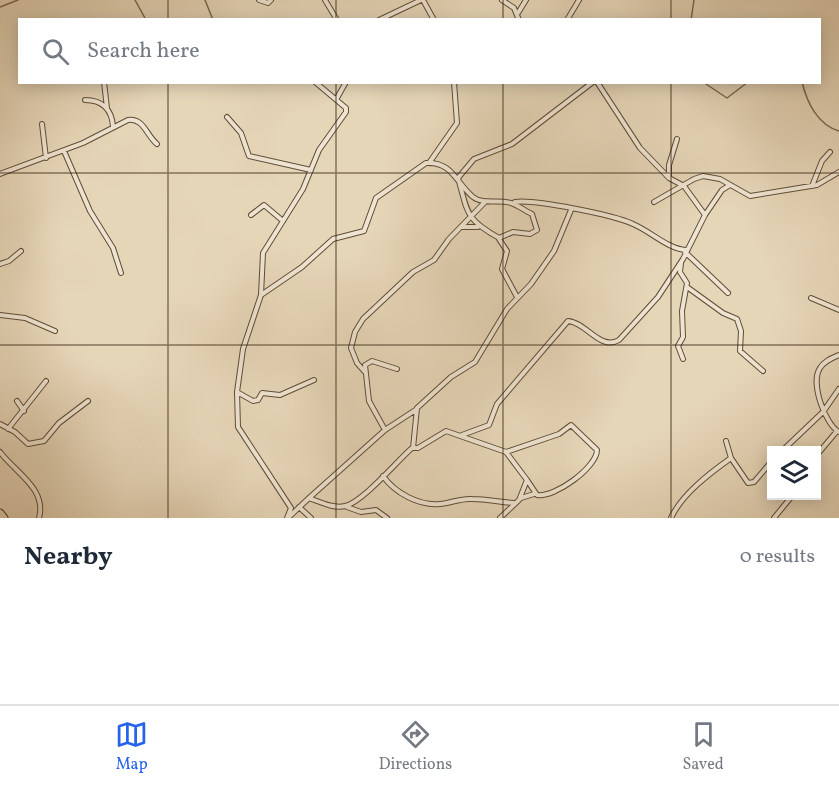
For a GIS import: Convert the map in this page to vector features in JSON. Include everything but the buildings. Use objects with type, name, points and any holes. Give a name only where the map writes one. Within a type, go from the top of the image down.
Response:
[{"type":"highway","points":[[0,513],[4,518]]},
{"type":"street","points":[[260,0],[268,3],[271,0]]},
{"type":"street","points":[[325,0],[336,18]]},
{"type":"street","points":[[383,18],[422,0],[433,18]]},
{"type":"street","points":[[502,0],[518,13],[519,18]]},
{"type":"street","points":[[518,13],[527,0]]},
{"type":"street","points":[[568,18],[579,0]]},
{"type":"street","points":[[104,84],[106,108],[113,127]]},
{"type":"street","points":[[287,518],[291,512],[288,502],[238,427],[237,392],[243,349],[261,295],[263,278],[261,259],[311,170],[319,150],[346,112],[346,108],[337,98],[318,84]]},
{"type":"street","points":[[337,98],[345,84]]},
{"type":"street","points":[[261,295],[302,267],[333,239],[364,231],[376,198],[429,163],[457,123],[454,84]]},
{"type":"street","points":[[458,178],[474,159],[512,144],[592,84]]},
{"type":"street","points":[[596,84],[640,148],[669,178],[684,186],[705,215]]},
{"type":"street","points":[[85,100],[96,100],[106,108]]},
{"type":"street","points":[[227,117],[241,133],[249,156],[311,170]]},
{"type":"street","points":[[0,174],[64,151],[135,119],[157,144]]},
{"type":"street","points":[[42,124],[46,158]]},
{"type":"street","points":[[669,178],[669,165],[677,139]]},
{"type":"street","points":[[64,151],[90,211],[113,248],[122,273]]},
{"type":"street","points":[[811,187],[822,161],[830,152]]},
{"type":"street","points":[[429,163],[445,166],[474,198],[514,204],[532,214],[537,228],[530,234],[513,232],[499,238]]},
{"type":"street","points":[[654,202],[703,176],[720,179],[750,196],[811,187],[825,182],[839,172]]},
{"type":"street","points":[[458,178],[470,218],[479,227],[499,238],[507,251],[502,269],[517,297]]},
{"type":"street","points":[[462,435],[489,425],[497,404],[564,323],[571,321],[600,340],[616,342],[658,297],[681,262],[705,215],[722,190],[730,186]]},
{"type":"street","points":[[365,372],[357,363],[351,348],[354,332],[363,319],[413,272],[434,260],[486,201]]},
{"type":"street","points":[[515,202],[542,203],[609,216],[632,223],[675,248],[686,251],[728,293]]},
{"type":"street","points":[[251,215],[264,205],[283,221]]},
{"type":"street","points":[[287,518],[385,430],[417,408],[451,377],[475,362],[489,334],[517,297],[531,284],[554,251],[571,210]]},
{"type":"street","points":[[461,227],[479,227]]},
{"type":"street","points":[[0,264],[9,261],[21,251]]},
{"type":"street","points":[[681,262],[681,272],[687,286],[723,314],[736,319],[741,331],[740,351],[763,371]]},
{"type":"street","points":[[683,359],[678,346],[683,337],[682,311],[687,286]]},
{"type":"street","points":[[811,298],[839,310]]},
{"type":"street","points":[[0,315],[25,318],[55,331]]},
{"type":"street","points":[[821,451],[838,432],[823,412],[818,373],[827,360],[839,355]]},
{"type":"street","points":[[385,430],[369,401],[365,372],[369,362],[397,369]]},
{"type":"street","points":[[237,392],[253,401],[258,400],[262,393],[280,395],[314,380]]},
{"type":"street","points":[[8,429],[46,381]]},
{"type":"street","points":[[786,446],[823,412],[839,389]]},
{"type":"street","points":[[17,401],[24,411]]},
{"type":"street","points":[[0,424],[28,444],[41,443],[59,423],[88,401]]},
{"type":"street","points":[[346,506],[383,476],[412,448],[417,408]]},
{"type":"street","points":[[500,518],[519,500],[534,494],[544,496],[566,487],[596,460],[596,448],[571,425],[559,434],[506,452]]},
{"type":"street","points":[[412,448],[418,448],[446,431],[462,435],[506,452],[527,480],[534,494]]},
{"type":"street","points":[[726,441],[731,458],[751,484],[767,466]]},
{"type":"street","points":[[0,452],[39,496],[41,509],[39,518]]},
{"type":"street","points":[[671,518],[679,505],[731,458]]},
{"type":"street","points":[[383,476],[391,486],[423,503],[440,504],[474,498],[514,503]]},
{"type":"street","points":[[519,500],[527,480]]},
{"type":"street","points":[[309,498],[334,506],[346,506],[361,512],[376,510],[387,518]]},
{"type":"street","points":[[774,518],[788,500]]},
{"type":"street","points":[[299,507],[311,518]]},
{"type":"waterway","points":[[0,7],[18,0]]},
{"type":"waterway","points":[[135,0],[145,18]]},
{"type":"waterway","points":[[205,0],[212,18]]},
{"type":"waterway","points":[[691,18],[694,0]]},
{"type":"waterway","points":[[706,84],[727,98],[745,84]]},
{"type":"waterway","points":[[803,84],[814,112],[825,124],[839,131]]}]
